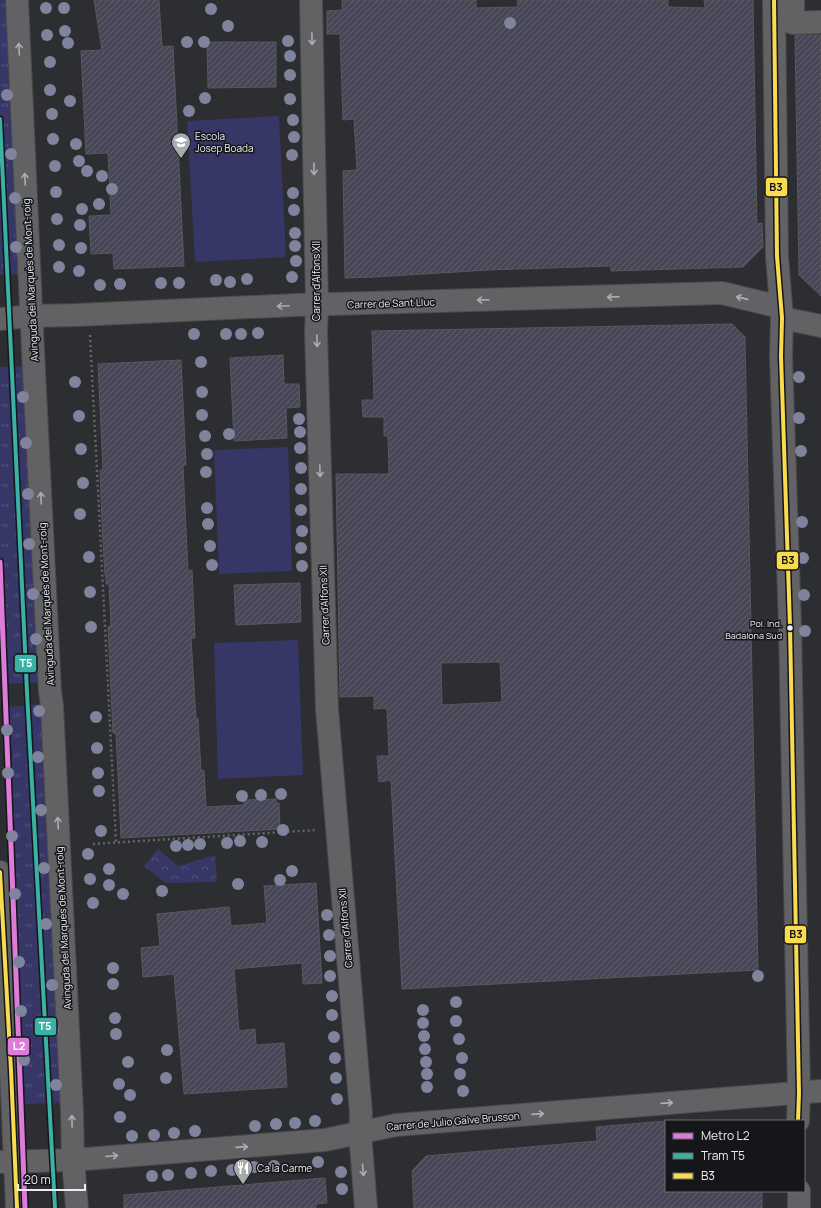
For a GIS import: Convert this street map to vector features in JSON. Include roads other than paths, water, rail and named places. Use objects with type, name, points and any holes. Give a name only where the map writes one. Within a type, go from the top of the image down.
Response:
[{"type":"street","name":"Avinguda del Marquès de Mont-roig","points":[[17,0],[31,316],[54,745],[73,1160],[77,1208]]},
{"type":"street","name":"Carrer d'Alfons XII","points":[[311,0],[318,305],[316,332],[326,709],[360,1108],[360,1133],[366,1208]]},
{"type":"street","points":[[774,0],[777,256],[781,313],[781,356],[790,626],[799,1093],[798,1120]]},
{"type":"street","points":[[793,0],[794,23],[821,22]]},
{"type":"street","name":"Carrer de Sant Lluc","points":[[0,319],[31,316],[76,316],[318,305],[722,294],[821,326]]},
{"type":"street","points":[[0,872],[11,1070],[7,1162],[17,1208]]},
{"type":"street","name":"Carrer de Julio Galve Brusson","points":[[7,1162],[73,1160],[325,1140],[396,1125],[821,1092]]},
{"type":"street","points":[[799,1192],[799,1208]]},
{"type":"metro line","name":"L2","points":[[0,562],[25,1208]]},
{"type":"tram line","name":"T5","points":[[0,119],[27,692],[55,1208]]},
{"type":"place","name":"Escola Josep Boada","points":[[181,159]]},
{"type":"place","name":"Pol. Ind. Badalona Sud","points":[[790,628]]},
{"type":"place","name":"Ca la Carme","points":[[243,1185]]}]
